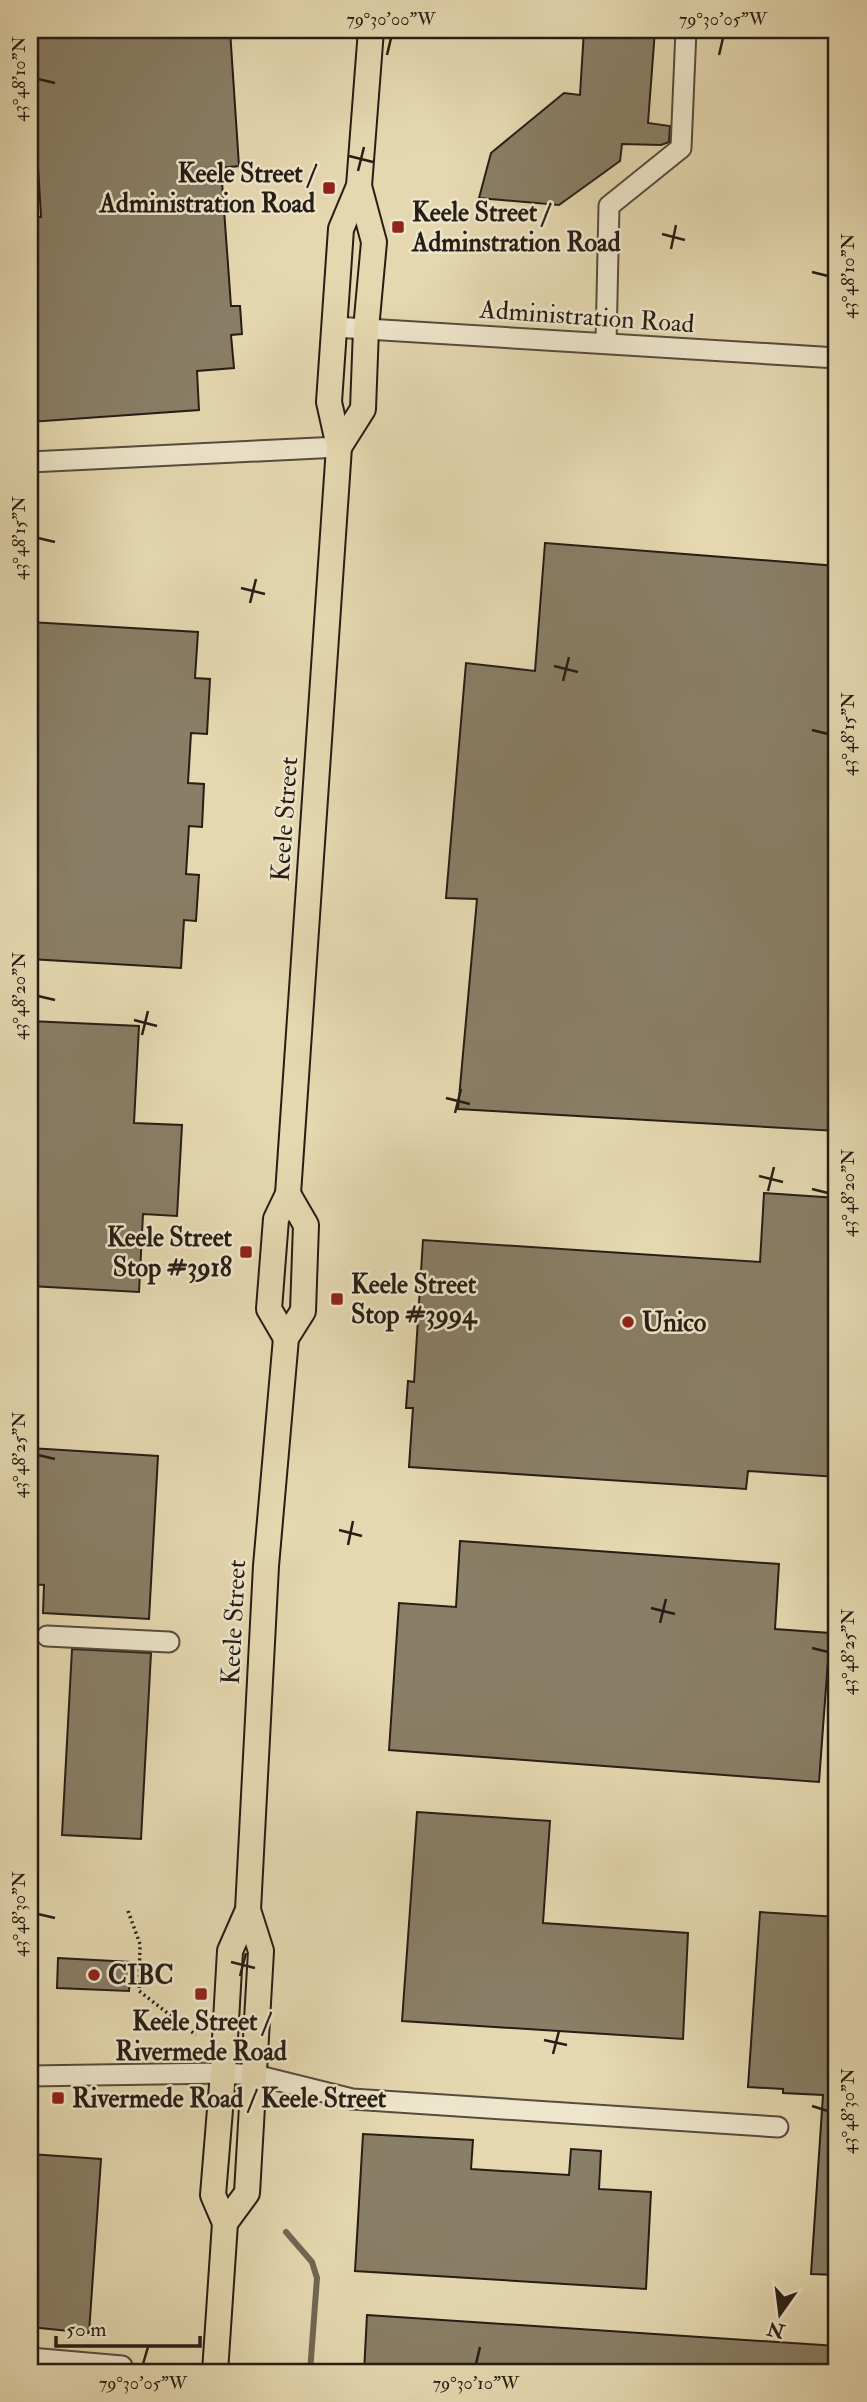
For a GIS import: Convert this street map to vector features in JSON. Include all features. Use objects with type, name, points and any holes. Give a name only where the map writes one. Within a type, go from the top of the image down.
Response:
[{"type":"main road","name":"Keele Street","points":[[286,1338],[269,1309],[275,1219],[288,1194],[339,447],[329,402],[341,229],[359,186],[371,30]]},
{"type":"main road","name":"Keele Street","points":[[339,447],[363,409],[366,329],[374,242],[359,186]]},
{"type":"main road","name":"Keele Street","points":[[225,2223],[247,2193],[256,2075],[261,1951],[248,1910],[265,1566],[286,1338],[303,1311],[306,1225],[288,1194]]},
{"type":"main road","name":"Keele Street","points":[[215,2372],[225,2223],[213,2195],[230,1951],[248,1910]]},
{"type":"street","points":[[606,343],[608,206],[681,148],[687,30]]},
{"type":"street","name":"Administration Road","points":[[334,327],[837,358]]},
{"type":"street","points":[[30,462],[339,447]]},
{"type":"street","points":[[47,1636],[169,1642]]},
{"type":"street","points":[[30,2076],[223,2073],[256,2075],[352,2099],[778,2127]]},
{"type":"street","points":[[30,2358],[122,2366]]},
{"type":"path","points":[[128,1911],[140,1944],[139,1991],[196,2035]]},
{"type":"building","points":[[30,30],[230,30],[239,166],[221,168],[231,306],[240,306],[242,334],[231,335],[234,368],[197,371],[199,410],[30,422],[30,217],[41,217]]},
{"type":"building","points":[[584,30],[655,30],[648,123],[670,126],[669,142],[661,145],[622,144],[620,161],[559,205],[479,198],[491,153],[564,93],[580,95]]},
{"type":"building","points":[[545,543],[837,566],[837,1131],[458,1109],[477,899],[446,898],[466,663],[535,671]]},
{"type":"building","points":[[30,622],[198,632],[195,678],[210,679],[207,734],[191,733],[188,783],[204,784],[202,827],[189,826],[186,874],[199,875],[196,921],[184,920],[181,968],[30,959]]},
{"type":"building","points":[[30,1021],[139,1026],[134,1123],[182,1125],[177,1216],[143,1214],[139,1292],[30,1286]]},
{"type":"building","name":"Unico","points":[[764,1193],[837,1198],[837,1477],[748,1471],[746,1489],[409,1467],[413,1408],[406,1408],[408,1381],[414,1382],[423,1240],[760,1262]]},
{"type":"building","points":[[30,1448],[158,1456],[149,1619],[43,1613],[44,1585],[30,1584]]},
{"type":"building","points":[[460,1541],[779,1564],[775,1629],[830,1633],[819,1782],[389,1750],[399,1603],[456,1607]]},
{"type":"building","points":[[72,1649],[151,1653],[141,1839],[62,1835]]},
{"type":"building","points":[[417,1812],[550,1821],[543,1923],[688,1933],[683,2039],[402,2021]]},
{"type":"building","points":[[760,1912],[837,1917],[837,2275],[811,2274],[823,2095],[783,2093],[783,2089],[748,2087]]},
{"type":"building","name":"CIBC","points":[[58,1958],[131,1962],[129,1991],[57,1988]]},
{"type":"building","points":[[363,2134],[473,2140],[471,2169],[569,2175],[571,2149],[601,2151],[599,2189],[651,2192],[646,2289],[355,2271]]},
{"type":"building","points":[[30,2154],[101,2159],[89,2333],[30,2327]]},
{"type":"building","points":[[367,2315],[837,2346],[837,2372],[364,2372]]},
{"type":"waterway","points":[[837,30],[837,70]]},
{"type":"waterway","points":[[286,2232],[312,2262],[317,2278],[310,2372]]},
{"type":"place","name":"Keele Street / Administration Road","points":[[329,188]]},
{"type":"place","name":"Keele Street / Adminstration Road","points":[[398,227]]},
{"type":"place","name":"Keele Street Stop #3918","points":[[246,1252]]},
{"type":"place","name":"Keele Street Stop #3994","points":[[337,1299]]},
{"type":"place","name":"Unico","points":[[628,1322]]},
{"type":"place","name":"CIBC","points":[[94,1975]]},
{"type":"place","name":"Keele Street / Rivermede Road","points":[[201,1994]]},
{"type":"place","name":"Rivermede Road / Keele Street","points":[[58,2098]]}]
